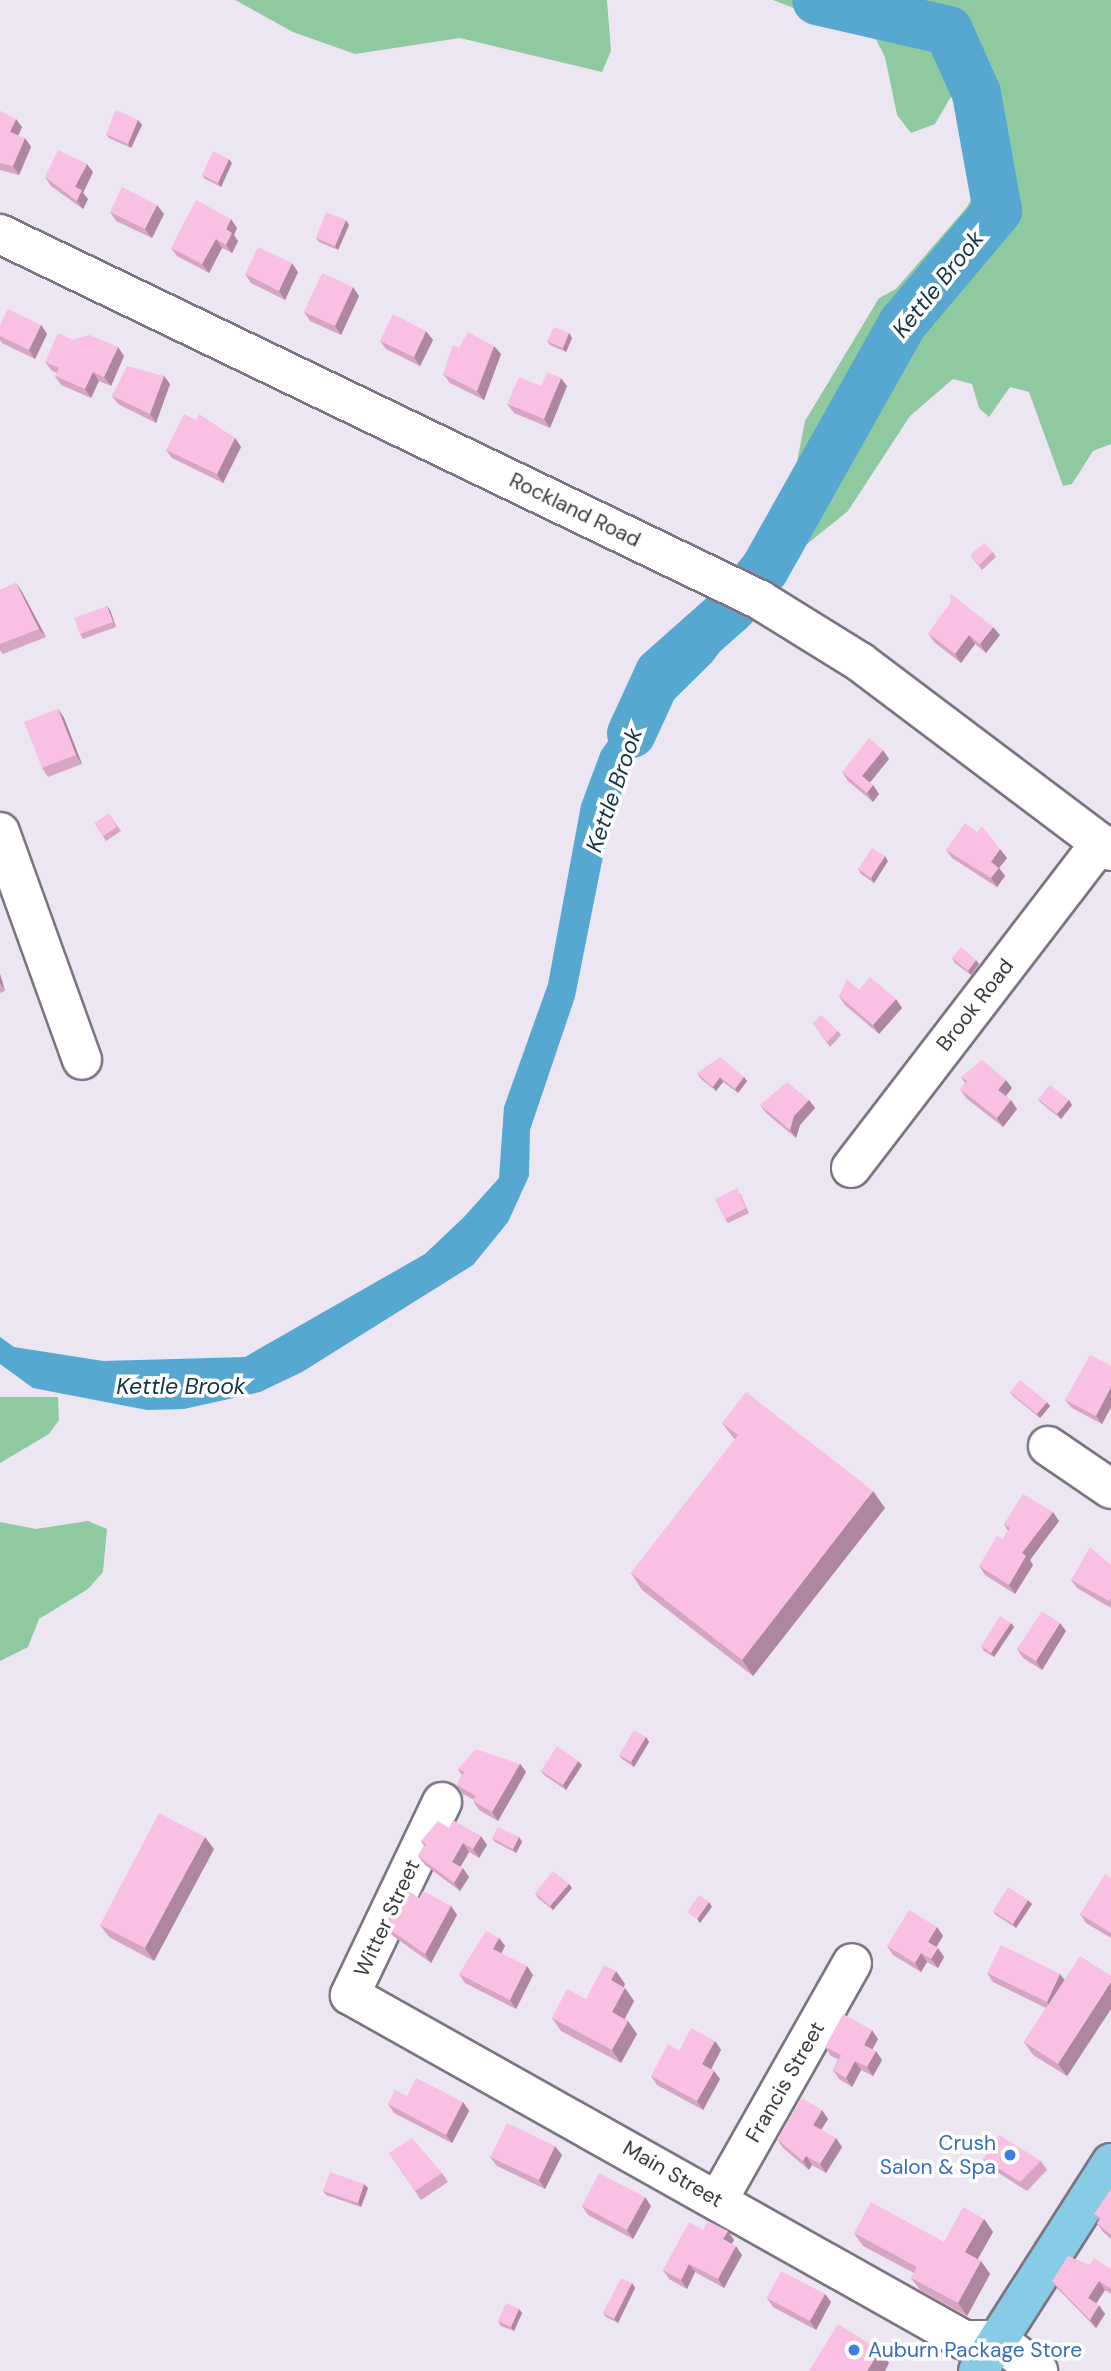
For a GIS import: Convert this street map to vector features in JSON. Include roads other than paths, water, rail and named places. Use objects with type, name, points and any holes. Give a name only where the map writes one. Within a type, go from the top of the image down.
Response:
[{"type":"main road","points":[[988,2355],[1111,2162]]},
{"type":"street","name":"Rockland Road","points":[[0,234],[749,594],[860,662],[1106,847]]},
{"type":"street","points":[[0,832],[82,1060]]},
{"type":"street","name":"Brook Road","points":[[851,1168],[1106,847]]},
{"type":"street","points":[[1048,1446],[1111,1489]]},
{"type":"street","name":"Witter Street","points":[[351,1996],[442,1802]]},
{"type":"street","name":"Francis Street","points":[[718,2200],[852,1963]]},
{"type":"street","name":"Main Street","points":[[351,1996],[718,2200],[988,2355]]},
{"type":"street","points":[[988,2355],[1038,2371]]},
{"type":"water","name":"Kettle Brook","points":[[768,543],[791,557],[712,662],[644,729],[608,831],[575,997],[530,1130],[529,1176],[508,1222],[473,1265],[302,1372],[260,1392],[184,1409],[147,1410],[33,1388],[0,1364],[0,1337],[14,1347],[103,1361],[245,1357],[425,1254],[464,1217],[499,1178],[504,1107],[548,984],[581,805],[601,751],[654,677],[722,617]]},
{"type":"waterway","name":"Kettle Brook","points":[[631,733],[659,672],[731,608],[764,569],[902,323],[997,210],[976,93],[948,30],[816,0]]},
{"type":"place","name":"Crush Salon & Spa","points":[[1010,2155]]},
{"type":"place","name":"Auburn Package Store","points":[[854,2350]]}]
